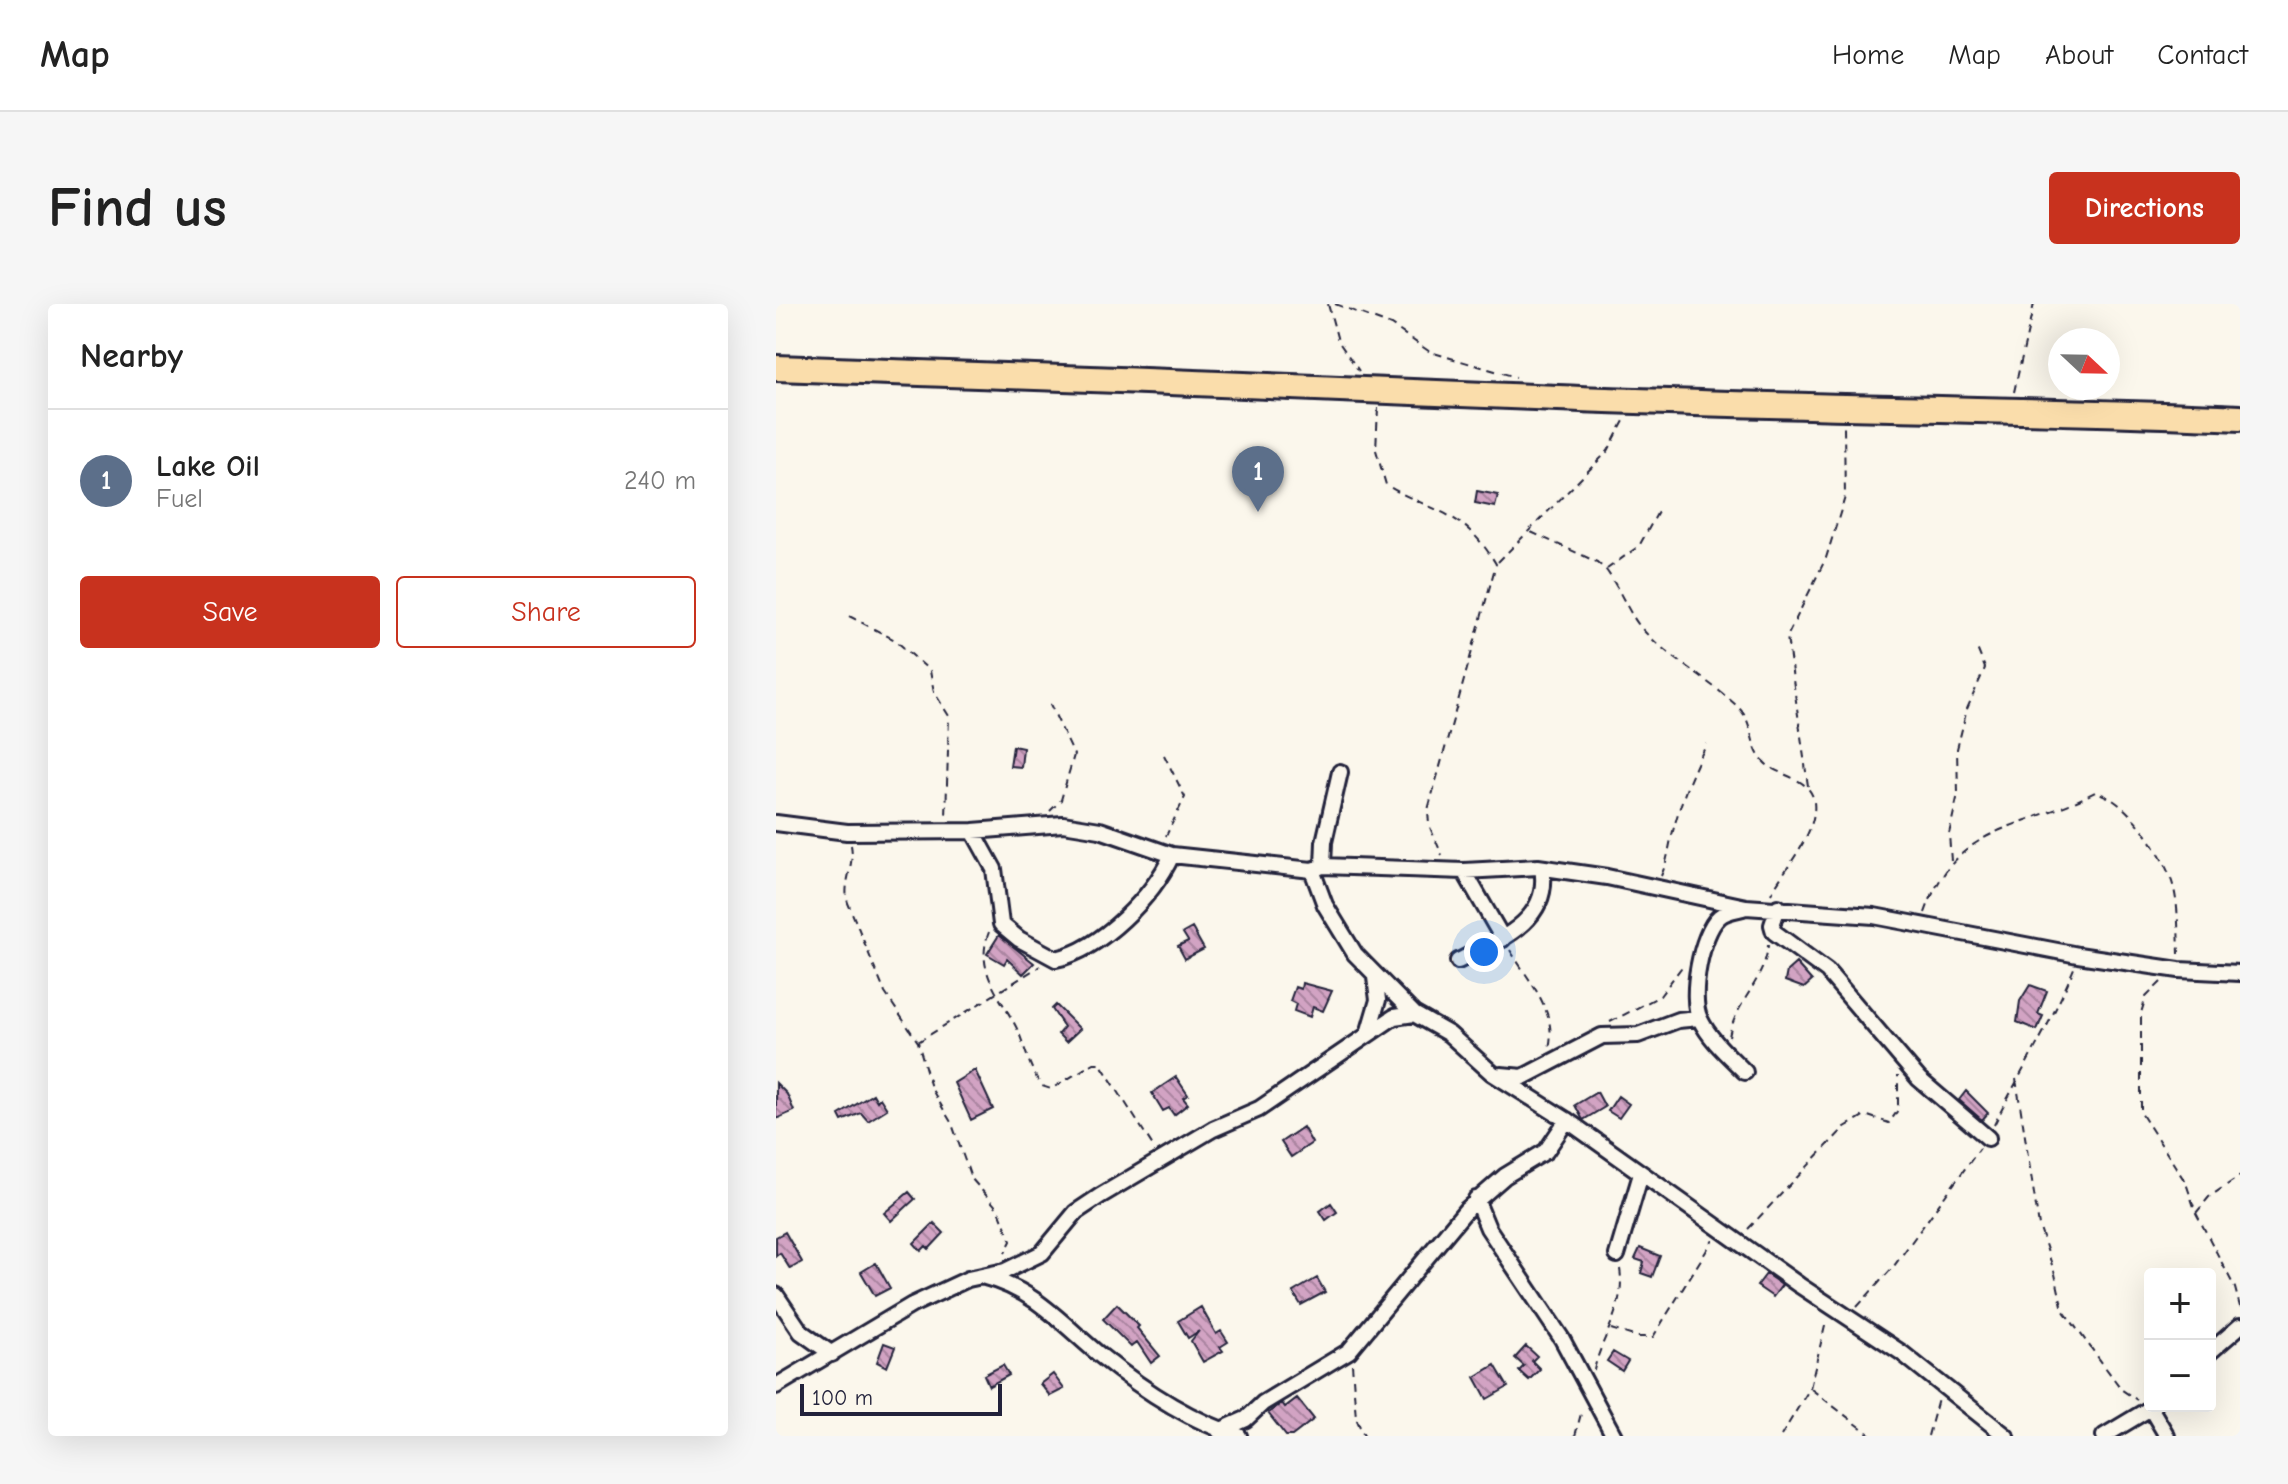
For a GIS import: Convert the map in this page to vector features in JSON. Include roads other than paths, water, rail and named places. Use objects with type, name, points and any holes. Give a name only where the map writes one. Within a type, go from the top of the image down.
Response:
[{"type":"highway","points":[[776,368],[1368,388],[1536,398],[2010,408],[2240,418]]},
{"type":"street","points":[[1340,772],[1318,868],[1325,905],[1375,977],[1414,1014],[1449,1034],[1492,1073],[1567,1120],[1736,1241],[1902,1353],[2006,1436]]},
{"type":"street","points":[[776,823],[847,832],[973,831],[1063,824],[1100,830],[1168,852],[1318,868],[1457,871],[1542,868],[1746,907],[1874,916],[1921,927],[2179,970],[2240,973]]},
{"type":"street","points":[[973,831],[994,869],[999,919],[1019,939],[1056,959],[1090,942],[1129,915],[1140,904],[1168,852]]},
{"type":"street","points":[[1458,961],[1503,939],[1539,907],[1545,885],[1542,868]]},
{"type":"street","points":[[1457,871],[1503,939]]},
{"type":"street","points":[[1745,1072],[1699,1018],[1696,1006],[1703,943],[1719,917],[1746,907]]},
{"type":"street","points":[[1772,907],[1772,925],[1782,940],[1827,971],[1919,1079],[1988,1138]]},
{"type":"street","points":[[1367,1034],[1378,1000],[1375,977]]},
{"type":"street","points":[[776,1386],[912,1305],[1042,1253],[1076,1212],[1213,1129],[1279,1097],[1394,1017],[1414,1014]]},
{"type":"street","points":[[1492,1073],[1523,1077],[1602,1036],[1638,1035],[1667,1023],[1699,1018]]},
{"type":"street","points":[[1219,1431],[1246,1419],[1263,1403],[1349,1351],[1476,1199],[1505,1176],[1546,1151],[1567,1120]]},
{"type":"street","points":[[1617,1255],[1641,1174]]},
{"type":"street","points":[[1476,1199],[1494,1240],[1562,1339],[1614,1436]]},
{"type":"street","points":[[988,1275],[1036,1298],[1117,1369],[1151,1393],[1219,1431],[1239,1436]]},
{"type":"street","points":[[776,1295],[801,1332],[832,1354]]},
{"type":"street","points":[[2216,1347],[2240,1326]]},
{"type":"street","points":[[2104,1436],[2144,1412]]},
{"type":"street","points":[[2155,1412],[2167,1436]]},
{"type":"place","name":"Lake Oil","points":[[1258,512]]}]
